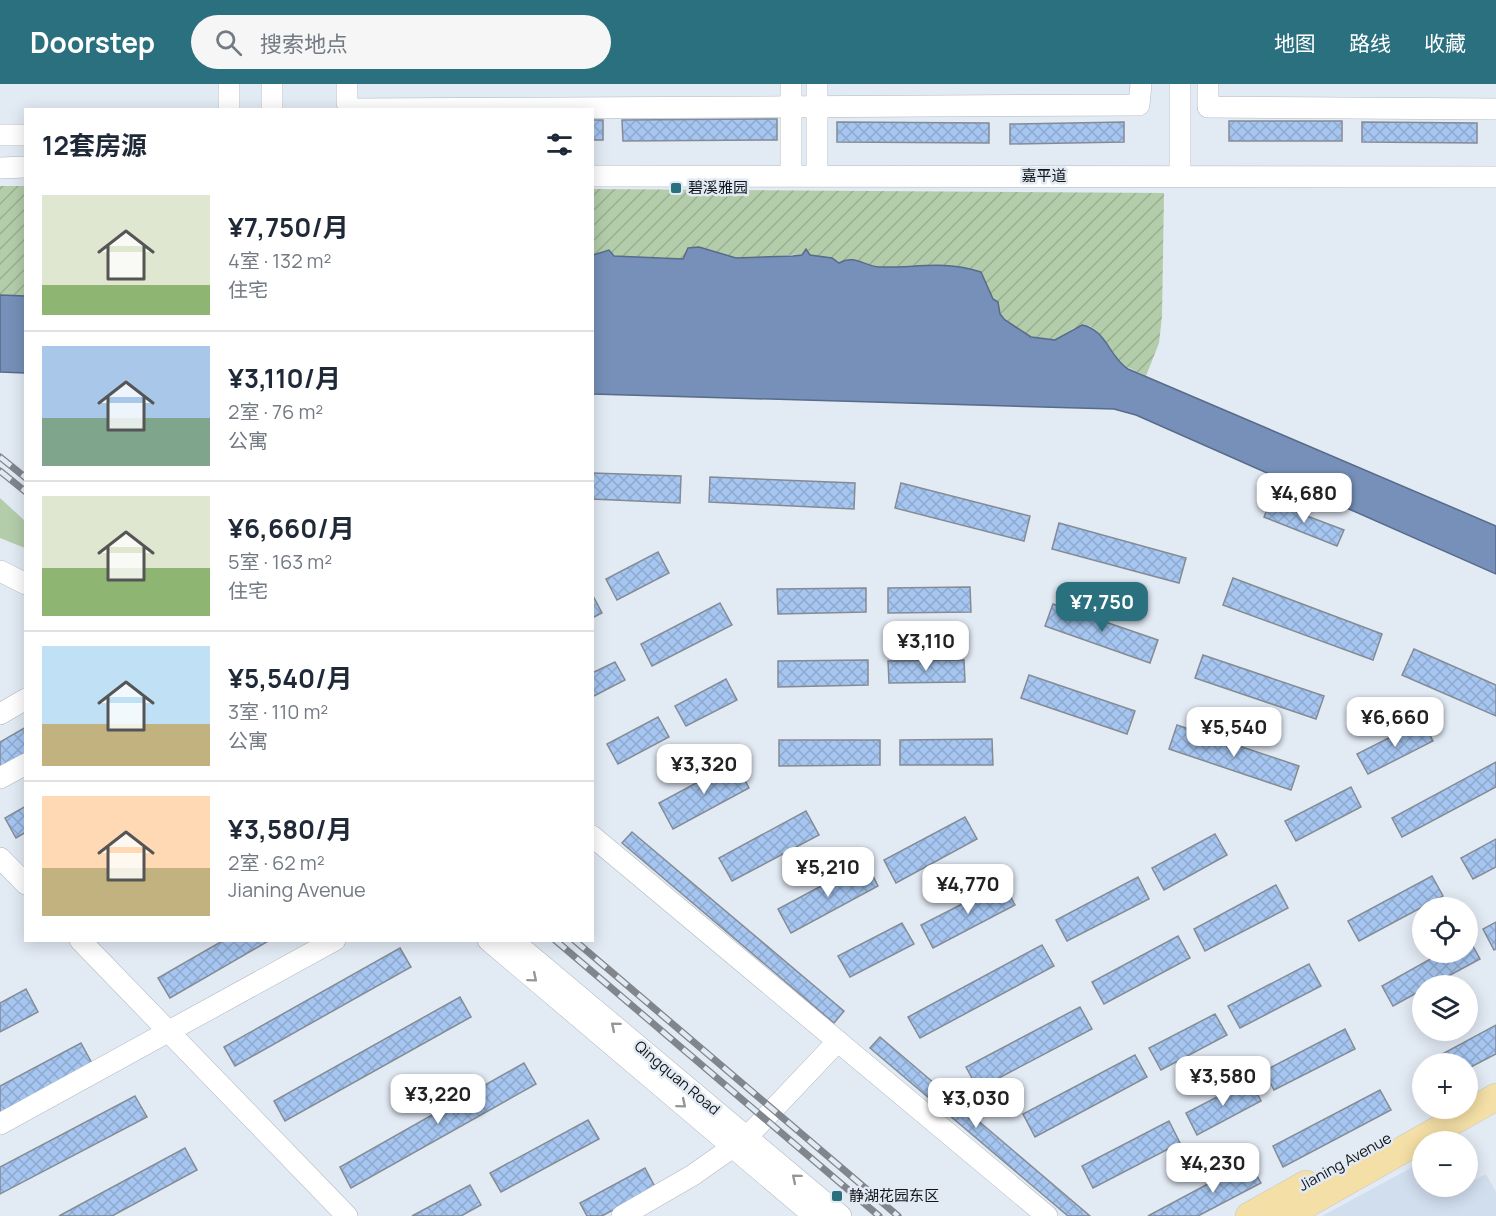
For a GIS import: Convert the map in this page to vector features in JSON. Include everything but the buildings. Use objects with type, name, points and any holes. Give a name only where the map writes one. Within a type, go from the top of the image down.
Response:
[{"type":"main road","points":[[1478,1089],[1496,1079]]},
{"type":"main road","name":"Jianing Avenue","points":[[1286,1216],[1496,1097]]},
{"type":"main road","name":"Jianing Avenue","points":[[1249,1216],[1421,1119]]},
{"type":"street","points":[[229,84],[229,108]]},
{"type":"street","points":[[272,84],[272,108]]},
{"type":"street","points":[[347,84],[347,103],[350,108]]},
{"type":"street","points":[[791,84],[791,170]]},
{"type":"street","points":[[817,84],[817,170]]},
{"type":"street","points":[[594,108],[1139,105],[1141,84]]},
{"type":"street","points":[[1180,84],[1180,171]]},
{"type":"street","points":[[1208,84],[1208,107],[1496,109]]},
{"type":"street","points":[[0,135],[24,135]]},
{"type":"street","name":"嘉平道","points":[[1180,171],[1496,165]]},
{"type":"street","name":"嘉平道","points":[[594,166],[791,170],[1180,171],[1496,177]]},
{"type":"street","points":[[0,168],[24,167]]},
{"type":"street","name":"嘉平道","points":[[594,176],[791,170]]},
{"type":"street","points":[[0,176],[24,176]]},
{"type":"street","points":[[0,561],[24,572]]},
{"type":"street","points":[[0,571],[24,583]]},
{"type":"street","points":[[0,714],[24,700]]},
{"type":"street","points":[[0,778],[24,765]]},
{"type":"street","points":[[594,838],[1047,1216]]},
{"type":"street","points":[[0,858],[24,882]]},
{"type":"street","points":[[82,942],[347,1216]]},
{"type":"street","points":[[0,1124],[331,942]]},
{"type":"street","name":"Qingquan Road","points":[[490,942],[740,1142],[841,1216]]},
{"type":"street","name":"Qingquan Road","points":[[514,942],[740,1142],[814,1216]]},
{"type":"street","points":[[622,1216],[693,1175],[740,1142],[838,1041]]},
{"type":"shaded area","points":[[1412,1167],[1412,1197],[1478,1197],[1478,1178],[1486,1174],[1496,1192],[1496,1216],[1322,1216]]},
{"type":"green space","points":[[0,186],[24,186],[24,296],[0,295]]},
{"type":"green space","points":[[594,189],[1164,193],[1162,316],[1159,343],[1146,376],[1117,362],[1114,353],[1096,330],[1090,326],[1074,328],[1055,340],[1031,337],[1017,330],[1000,314],[981,272],[967,268],[930,265],[879,267],[854,260],[839,264],[816,256],[803,255],[738,258],[695,248],[688,248],[683,259],[614,256],[608,251],[594,255]]},
{"type":"green space","points":[[0,498],[24,520],[24,548],[0,538]]},
{"type":"water","points":[[699,247],[736,258],[802,255],[806,249],[810,255],[832,258],[839,263],[854,260],[879,267],[942,265],[981,272],[993,299],[998,302],[1000,314],[1005,320],[1031,337],[1055,340],[1082,325],[1090,328],[1103,338],[1116,358],[1128,369],[1496,526],[1496,574],[1136,415],[1114,409],[594,394],[594,255],[609,250],[614,256],[683,259],[688,248]]},
{"type":"water","points":[[0,295],[24,296],[24,373],[0,372]]},
{"type":"railway","points":[[0,457],[24,476]]},
{"type":"railway","points":[[0,471],[24,490]]},
{"type":"railway","points":[[557,942],[879,1216]]},
{"type":"railway","points":[[576,942],[898,1216]]},
{"type":"place","name":"碧溪雅园","points":[[676,188]]},
{"type":"place","name":"静湖花园东区","points":[[837,1196]]}]
